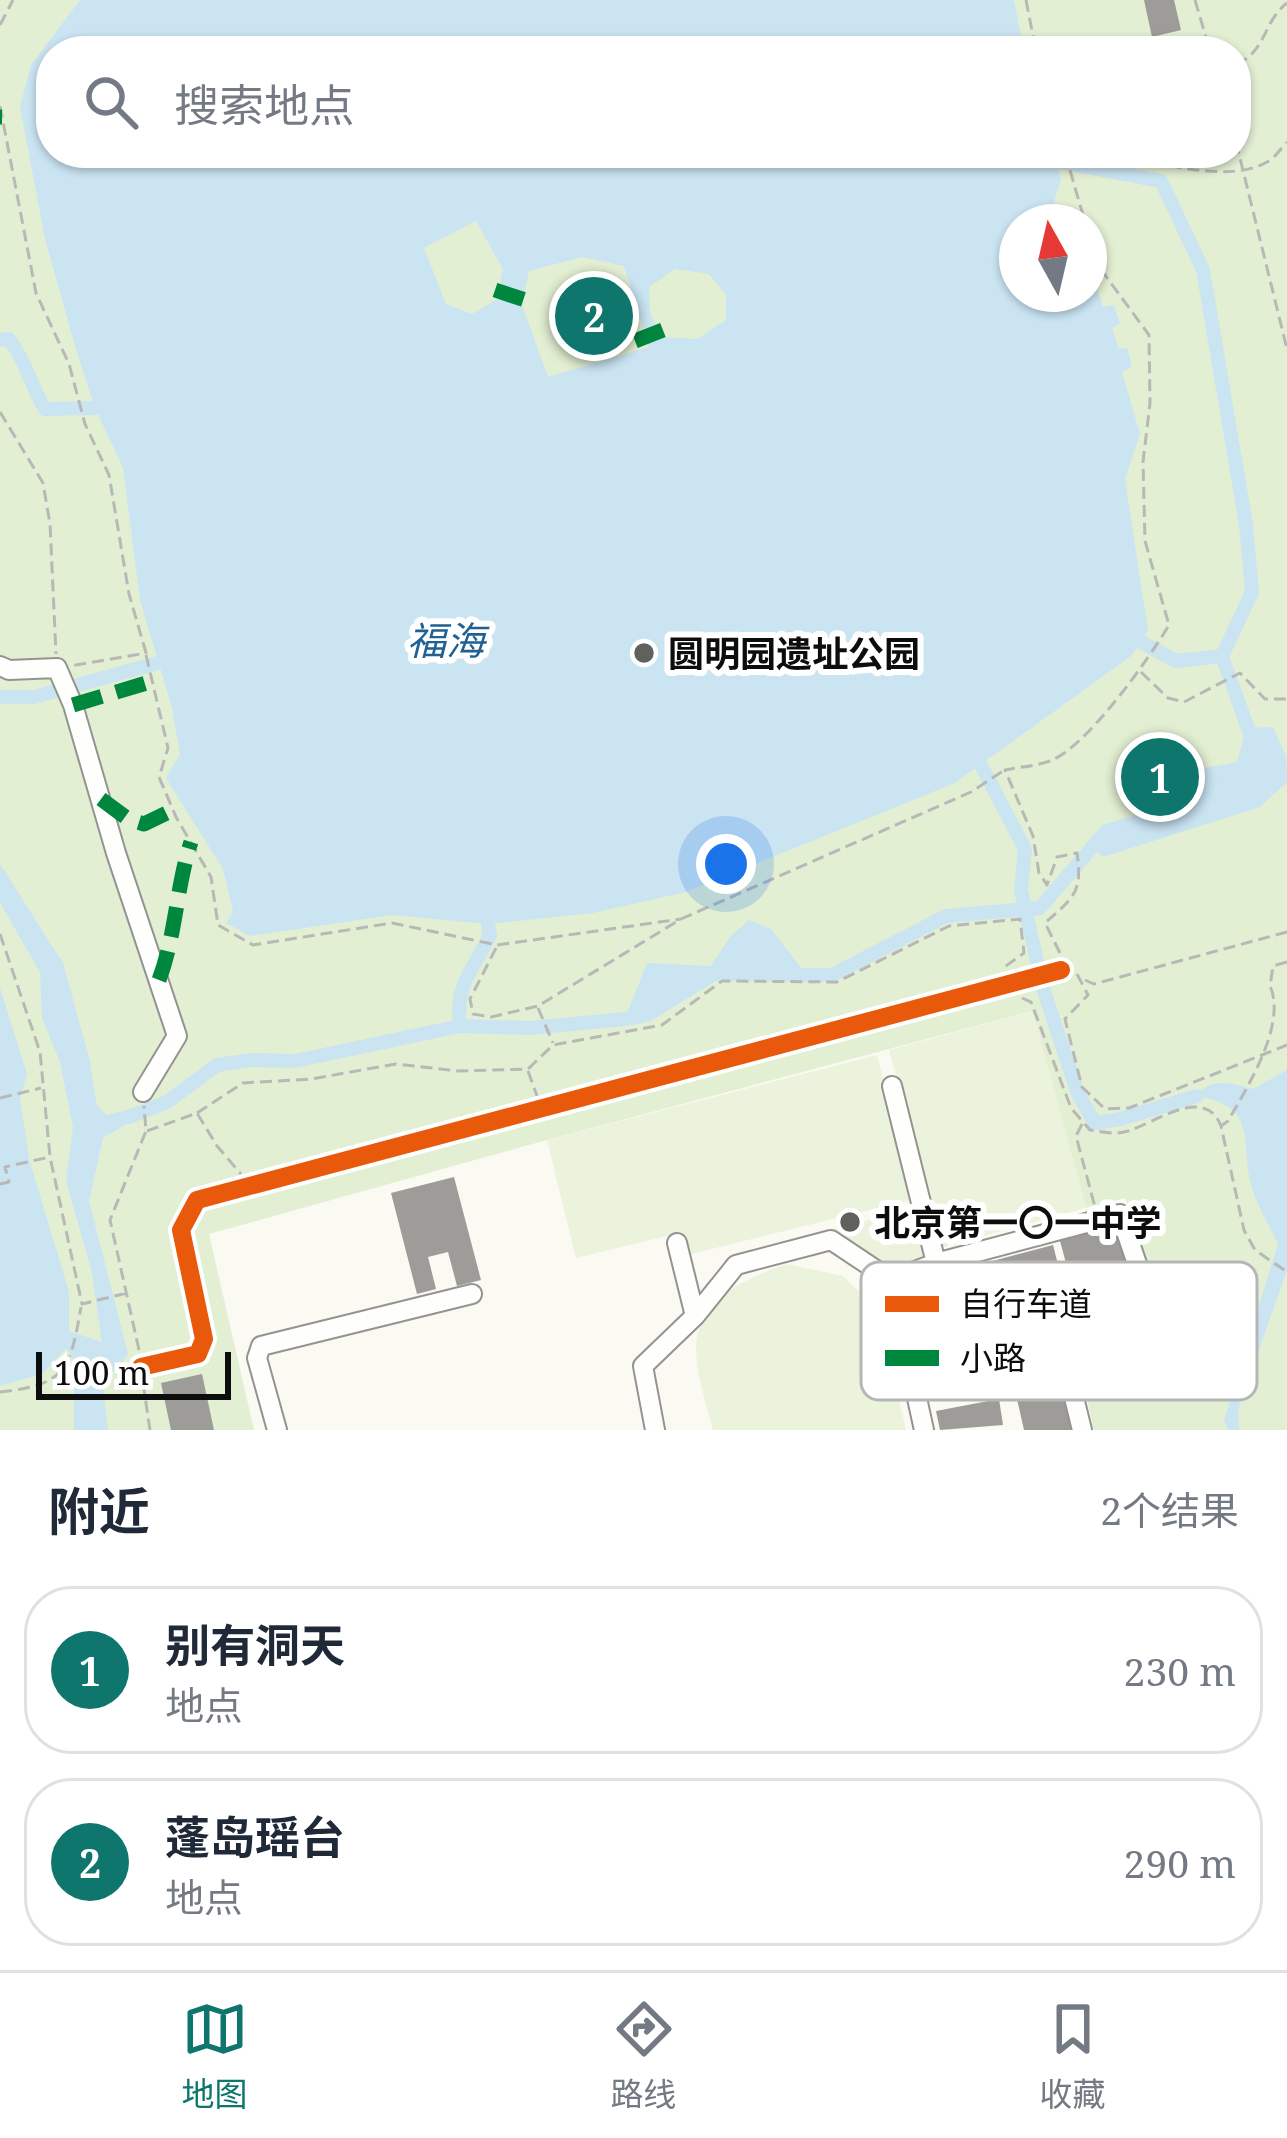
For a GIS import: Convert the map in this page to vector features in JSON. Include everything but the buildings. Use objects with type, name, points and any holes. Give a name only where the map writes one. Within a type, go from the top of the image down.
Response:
[{"type":"street","points":[[0,666],[9,670],[57,668],[73,704],[116,854],[177,1036],[143,1092]]},
{"type":"street","points":[[141,1367],[198,1354],[204,1339],[181,1230],[197,1200],[1061,970]]},
{"type":"street","points":[[892,1086],[936,1262]]},
{"type":"street","points":[[940,1262],[1120,1214],[1136,1262]]},
{"type":"street","points":[[655,1430],[643,1366],[695,1316],[736,1264],[830,1240],[864,1262]]},
{"type":"street","points":[[677,1243],[695,1316]]},
{"type":"street","points":[[277,1430],[256,1358],[261,1346],[472,1294]]},
{"type":"street","points":[[917,1400],[924,1430]]},
{"type":"street","points":[[1075,1400],[1082,1430]]},
{"type":"path","points":[[0,25],[13,0]]},
{"type":"path","points":[[1026,0],[1033,36]]},
{"type":"path","points":[[1195,0],[1206,36]]},
{"type":"path","points":[[1251,53],[1258,48],[1267,22],[1287,3]]},
{"type":"path","points":[[0,106],[36,293],[69,364],[85,424],[110,475],[129,594],[168,748],[159,777],[211,878],[218,925],[253,945],[392,923],[497,945],[681,919]]},
{"type":"path","points":[[1251,167],[1270,161],[1287,142]]},
{"type":"path","points":[[1069,168],[1079,204]]},
{"type":"path","points":[[1177,168],[1249,168]]},
{"type":"path","points":[[1243,170],[1287,349]]},
{"type":"path","points":[[497,945],[470,999],[473,1014],[491,1017],[538,1006],[681,919],[971,792],[1005,770],[1054,760],[1106,712],[1147,662],[1169,625],[1145,541],[1149,335],[1107,278]]},
{"type":"path","points":[[0,412],[43,483],[50,524],[57,668],[146,653]]},
{"type":"path","points":[[1140,670],[1168,698],[1184,702],[1240,673],[1265,699],[1287,699]]},
{"type":"path","points":[[1005,770],[1033,836],[1039,873],[1046,885],[1057,857],[1077,853],[1076,895],[1045,923],[1088,995],[1065,1019],[1082,1087],[1105,1109],[1129,1108],[1287,1045]]},
{"type":"path","points":[[146,1132],[196,1113],[243,1083],[311,1079],[395,1064],[458,1071],[528,1069],[553,1045],[662,1025],[722,981],[837,982],[949,926],[1020,919],[1024,953],[1003,965],[999,987],[1031,1002],[1071,1108],[1090,1130],[1124,1133],[1188,1107],[1208,1107],[1216,1113],[1244,1230],[1268,1262],[1287,1272]]},
{"type":"path","points":[[1061,970],[1094,984],[1287,932]]},
{"type":"path","points":[[0,934],[40,1052],[50,1157],[82,1304],[66,1370],[50,1382],[0,1392]]},
{"type":"path","points":[[1221,1126],[1272,1051],[1280,1018],[1279,997],[1270,986],[1273,966],[1287,962]]},
{"type":"path","points":[[538,1006],[553,1045]]},
{"type":"path","points":[[528,1069],[541,1107]]},
{"type":"path","points":[[0,1098],[42,1088]]},
{"type":"path","points":[[143,1092],[146,1132],[110,1220],[150,1430]]},
{"type":"path","points":[[196,1113],[250,1184]]},
{"type":"path","points":[[1083,1123],[1076,1136],[1095,1220]]},
{"type":"path","points":[[0,1184],[9,1182],[5,1167],[50,1157]]},
{"type":"path","points":[[82,1304],[127,1293]]},
{"type":"green space","name":"圆明园遗址公园","points":[[0,0],[1287,0],[1287,1430],[1094,1430],[1087,1400],[1257,1400],[1257,1262],[1146,1262],[1125,1198],[1086,1208],[1032,1011],[209,1234],[254,1430],[0,1430]]},
{"type":"green space","points":[[1033,1011],[1086,1208],[943,1247],[889,1050]]},
{"type":"green space","points":[[877,1055],[914,1199],[687,1255],[679,1233],[576,1258],[547,1140]]},
{"type":"green space","points":[[916,1208],[929,1261],[881,1262],[841,1239],[812,1234]]},
{"type":"green space","points":[[787,1264],[843,1276],[861,1293],[861,1400],[899,1400],[906,1430],[713,1430],[701,1384],[697,1337],[720,1299]]},
{"type":"water","name":"福海","points":[[80,0],[1014,0],[1021,36],[53,36]]},
{"type":"water","name":"福海","points":[[36,58],[36,168],[1058,168],[1061,179],[1055,204],[999,204],[999,312],[1107,312],[1107,306],[1114,305],[1120,324],[1112,328],[1119,349],[1127,348],[1132,367],[1122,372],[1140,434],[1125,479],[1148,631],[1131,656],[955,783],[686,892],[593,913],[488,924],[392,915],[250,936],[226,923],[233,912],[223,869],[166,778],[180,754],[172,708],[140,600],[123,468],[95,408],[45,239],[20,107]],"holes":[[[476,221],[503,269],[497,299],[472,314],[446,304],[424,248]],[[582,257],[624,266],[649,347],[548,377],[522,305],[529,271]],[[675,269],[709,274],[726,295],[726,320],[697,339],[663,337],[650,314],[649,287]]]},
{"type":"water","points":[[1273,727],[1286,756],[1287,782],[1260,807],[1103,857],[1092,847],[1106,831],[1164,815],[1195,777],[1242,767],[1251,738],[1248,728]]},
{"type":"water","points":[[0,864],[63,963],[97,1106],[107,1115],[128,1110],[130,1122],[103,1138],[89,1201],[128,1354],[102,1380],[108,1430],[74,1430],[74,1360],[66,1348],[42,1374],[0,1386],[0,988],[27,1074],[20,1098],[29,1159],[69,1292],[69,1331],[102,1342],[92,1273],[66,1181],[73,1127],[60,1062],[42,1018],[40,972],[0,903]]},
{"type":"water","points":[[749,920],[771,929],[802,969],[801,975],[714,974],[647,1015],[625,1019],[647,963],[711,966],[730,937]]},
{"type":"water","points":[[1287,1070],[1287,1270],[1257,1356],[1257,1312],[1278,1244],[1253,1191],[1239,1118],[1217,1101],[1197,1096],[1216,1084],[1253,1089]]},
{"type":"water","points":[[1230,1400],[1242,1400],[1239,1430],[1229,1430],[1224,1420]]},
{"type":"waterway","points":[[129,1117],[167,1102],[217,1065],[295,1061],[460,1026],[530,1028],[647,1015],[714,974],[832,975],[946,916],[1040,908],[1106,831],[1164,815],[1195,777],[1243,768],[1251,737],[1222,656],[1252,592],[1246,525],[1203,270],[1161,181],[1093,168]]},
{"type":"waterway","points":[[0,340],[9,339],[15,347],[45,409],[95,408]]},
{"type":"waterway","points":[[1141,642],[1176,661],[1222,656]]},
{"type":"waterway","points":[[0,697],[34,697],[176,658]]},
{"type":"waterway","points":[[981,765],[1025,849],[1021,890],[1043,988],[1078,1094],[1095,1123],[1197,1096]]},
{"type":"waterway","points":[[460,1026],[463,988],[490,935],[488,924]]},
{"type":"marked path","points":[[495,290],[528,301]]},
{"type":"marked path","points":[[635,341],[663,330]]},
{"type":"marked path","points":[[73,705],[153,681]]},
{"type":"marked path","points":[[101,799],[128,819],[144,824],[173,810]]},
{"type":"marked path","points":[[159,980],[191,842]]},
{"type":"cycle path","points":[[141,1367],[198,1354],[204,1339],[181,1230],[197,1200],[1061,970]]},
{"type":"place","name":"蓬岛瑶台","points":[[594,316]]},
{"type":"place","name":"圆明园遗址公园","points":[[644,653]]},
{"type":"place","name":"别有洞天","points":[[1160,777]]},
{"type":"place","name":"北京第一〇一中学","points":[[850,1222]]}]
